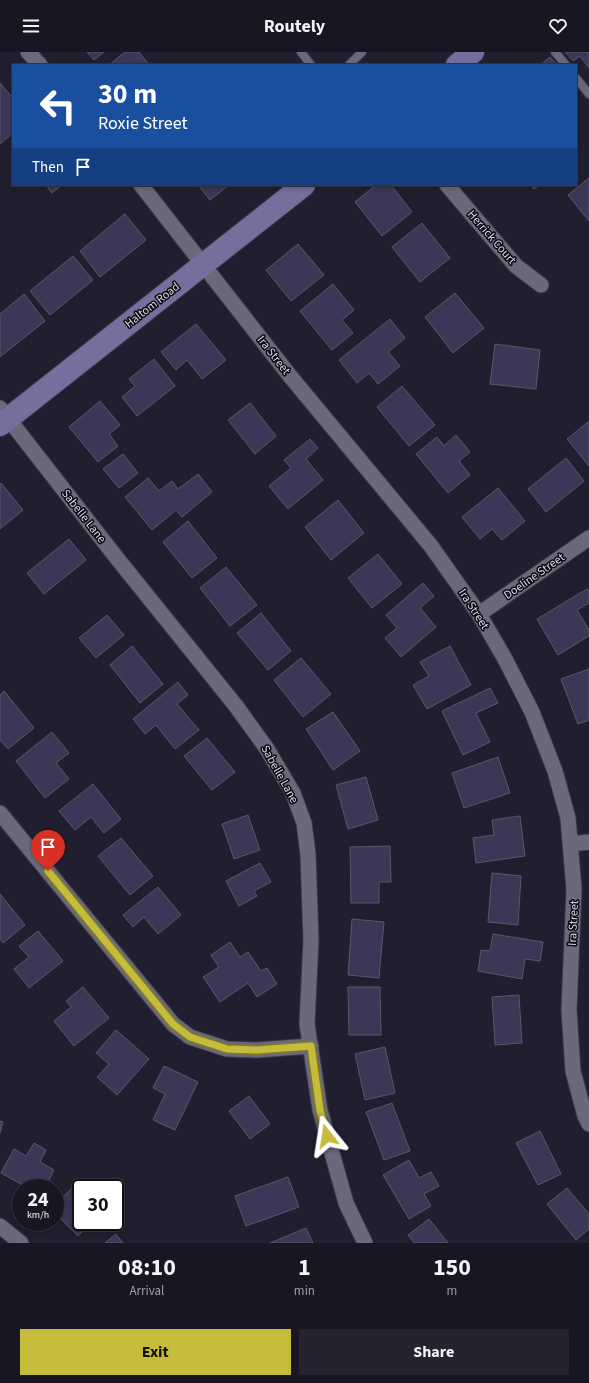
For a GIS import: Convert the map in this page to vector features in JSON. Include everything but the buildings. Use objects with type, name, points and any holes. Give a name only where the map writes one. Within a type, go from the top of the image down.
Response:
[{"type":"main road","name":"Haltom Road","points":[[3,417],[303,186]]},
{"type":"street","points":[[28,52],[39,64]]},
{"type":"street","name":"Ira Street","points":[[142,186],[290,376],[431,546],[479,614],[505,659],[535,720],[555,771],[568,818],[574,889],[569,1010],[573,1071],[585,1116],[589,1124]]},
{"type":"street","name":"Herrick Court","points":[[448,186],[516,266],[541,285]]},
{"type":"street","name":"Sabelle Lane","points":[[3,417],[236,706],[267,749],[293,793],[304,823],[308,854],[311,940],[307,1024],[320,1110],[346,1204],[365,1243]]},
{"type":"street","name":"Doeline Street","points":[[479,614],[589,538]]},
{"type":"street","points":[[0,813],[173,1024],[190,1037],[227,1049],[257,1050],[311,1046]]},
{"type":"street","points":[[571,844],[589,842]]},
{"type":"street","points":[[0,1226],[21,1243]]},
{"type":"lane","points":[[301,52],[310,64]]},
{"type":"lane","points":[[350,64],[362,52]]},
{"type":"lane","points":[[555,52],[565,64]]},
{"type":"lane","points":[[577,79],[589,94]]},
{"type":"route","points":[[48,871],[173,1024],[190,1037],[227,1049],[257,1050],[311,1046],[320,1110],[327,1136]]}]
